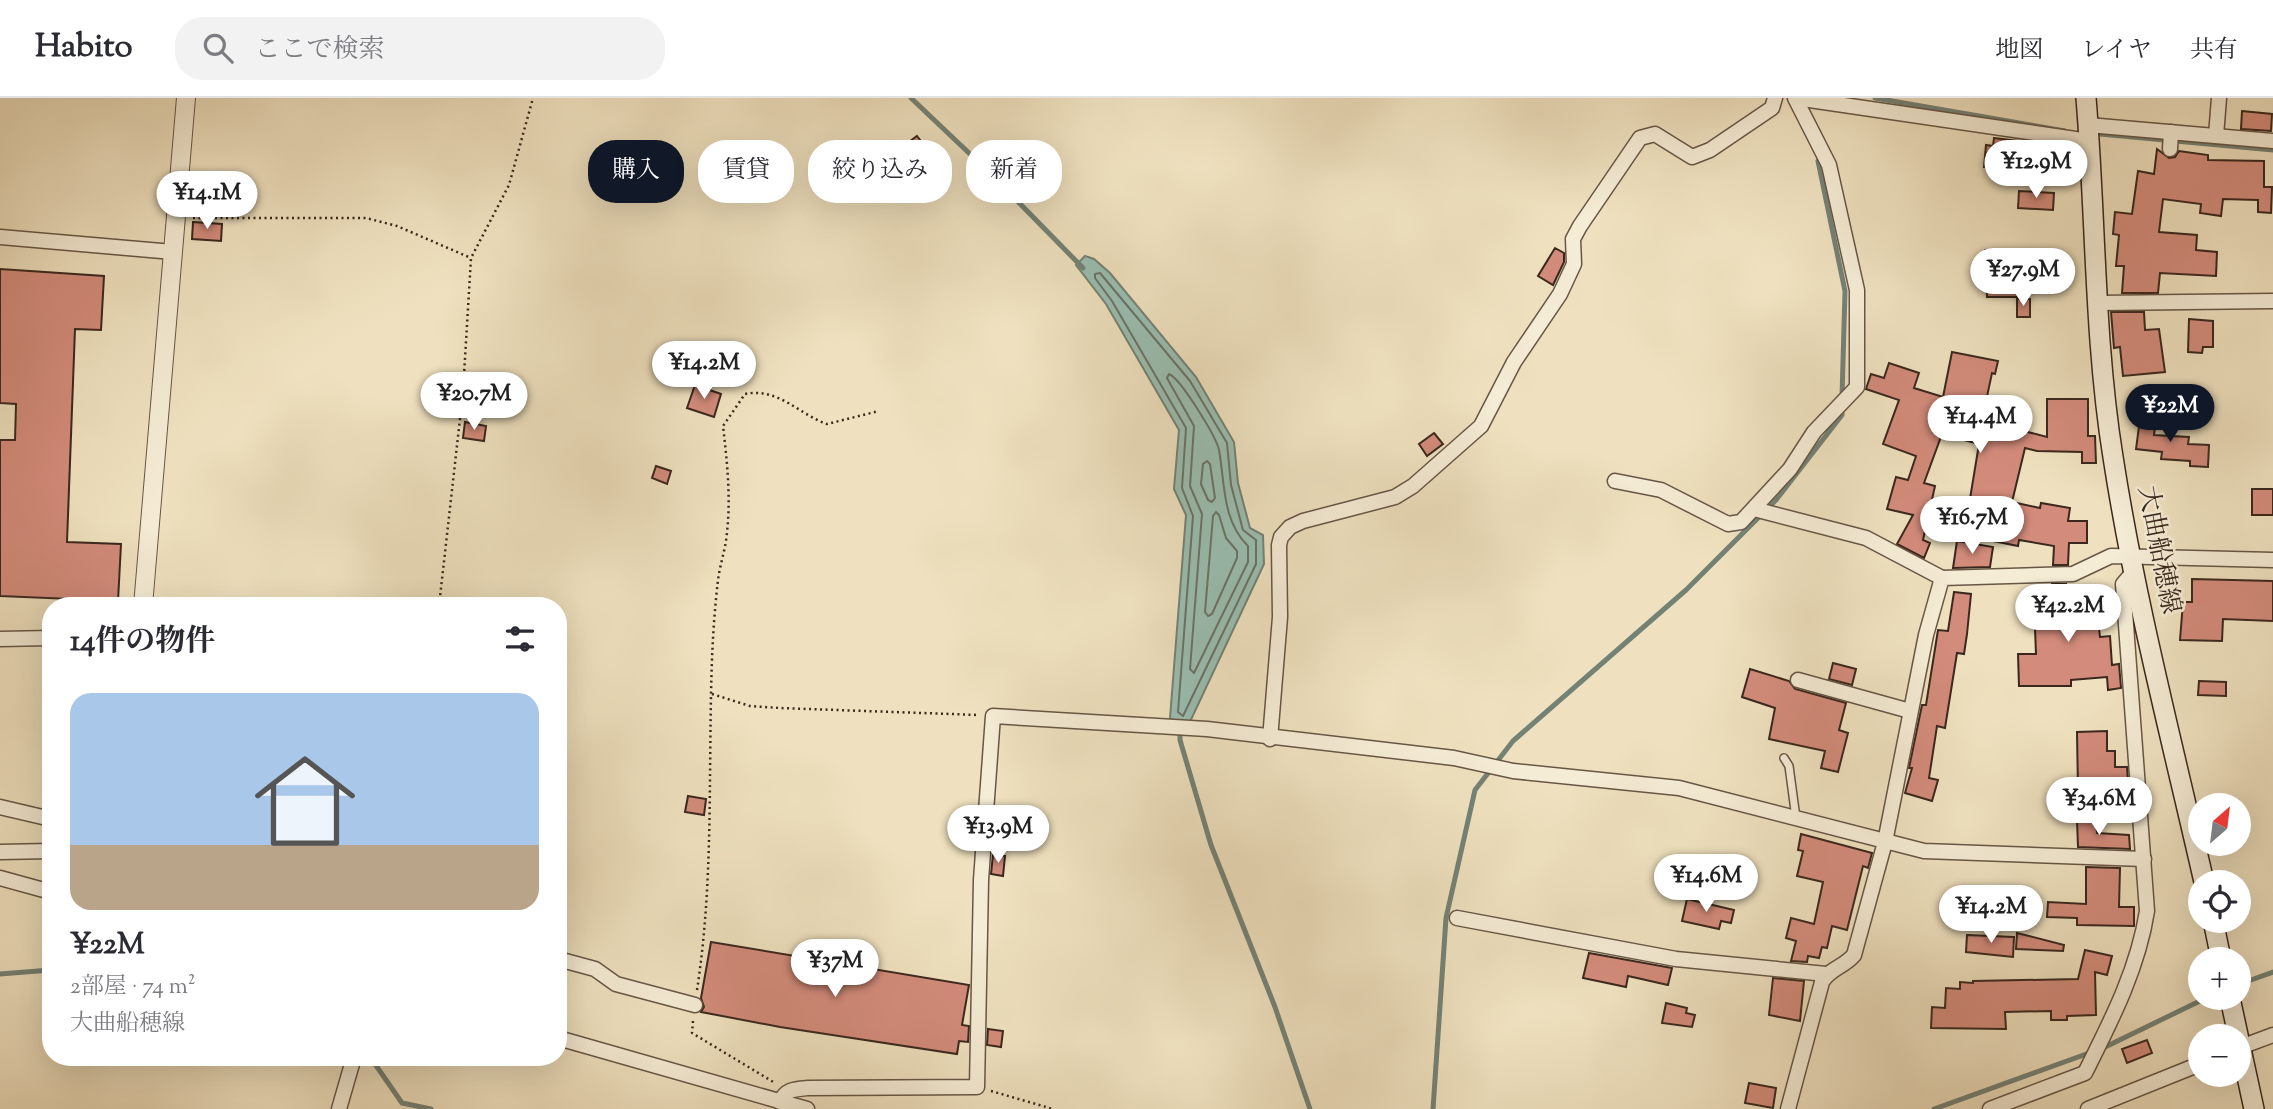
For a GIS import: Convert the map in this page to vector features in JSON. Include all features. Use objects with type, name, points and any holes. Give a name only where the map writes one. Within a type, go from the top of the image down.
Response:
[{"type":"main road","name":"大曲船穂線","points":[[2086,98],[2099,303],[2113,456],[2132,563],[2201,870]]},
{"type":"main road","points":[[2250,1087],[2255,1109]]},
{"type":"street","points":[[144,597],[186,98]]},
{"type":"street","points":[[1270,738],[1280,617],[1281,537],[1290,527],[1303,522],[1395,497],[1413,486],[1481,426],[1514,362],[1560,294],[1574,264],[1573,239],[1580,226],[1640,138],[1656,134],[1692,157],[1710,150],[1772,108],[1775,98]]},
{"type":"street","points":[[1796,98],[2171,141],[2216,136],[2273,141]]},
{"type":"street","points":[[1615,481],[1661,490],[1728,524],[1741,522],[1790,469],[1814,432],[1857,387],[1857,290],[1829,165],[1796,98]]},
{"type":"street","points":[[2216,136],[2219,98]]},
{"type":"street","points":[[0,237],[173,252]]},
{"type":"street","points":[[2099,303],[2273,301]]},
{"type":"street","points":[[1754,509],[1866,538],[1942,578],[2073,574],[2111,555],[2132,563],[2273,560]]},
{"type":"street","points":[[1990,1109],[2085,1073],[2100,1045],[2142,943],[2147,911],[2123,584],[2132,563]]},
{"type":"street","points":[[1457,918],[1676,959],[1826,974],[1847,963],[1853,955],[1885,842],[1926,635],[1942,578]]},
{"type":"street","points":[[0,639],[42,638]]},
{"type":"street","points":[[1798,680],[1910,711]]},
{"type":"street","points":[[782,1098],[791,1090],[808,1088],[977,1087],[981,880],[993,716],[1171,726],[1454,758],[1513,771],[1679,788],[1924,851],[2144,859]]},
{"type":"street","points":[[0,807],[42,817]]},
{"type":"street","points":[[0,852],[42,850]]},
{"type":"street","points":[[0,878],[42,890]]},
{"type":"street","points":[[567,961],[595,969],[616,984],[695,1005]]},
{"type":"street","points":[[1788,1109],[1826,974]]},
{"type":"street","points":[[2251,1045],[2273,1035]]},
{"type":"street","points":[[567,1040],[782,1098],[807,1109]]},
{"type":"street","points":[[339,1109],[351,1066]]},
{"type":"street","points":[[2088,1109],[2188,1069]]},
{"type":"lane","points":[[1784,758],[1789,766],[1797,819]]},
{"type":"path","points":[[440,597],[463,392],[471,258],[509,185],[533,98]]},
{"type":"path","points":[[175,218],[366,218],[397,226],[471,258]]},
{"type":"path","points":[[782,1098],[774,1082],[692,1033],[704,938],[711,821],[712,694],[717,592],[728,512],[729,479],[723,426],[745,394],[754,392],[785,400],[827,424],[879,411]]},
{"type":"path","points":[[712,694],[750,706],[993,716]]},
{"type":"path","points":[[977,1087],[1053,1109]]},
{"type":"water","points":[[1085,256],[1094,259],[1110,273],[1196,377],[1234,442],[1238,483],[1250,528],[1263,535],[1264,564],[1189,724],[1170,718],[1186,515],[1174,489],[1179,430],[1106,304],[1076,265]]},
{"type":"building","points":[[2242,111],[2272,114],[2271,131],[2241,129]]},
{"type":"building","points":[[1994,138],[2050,145],[2049,159],[1998,154],[1997,168],[1984,167],[1986,145],[1993,146]]},
{"type":"building","points":[[2157,149],[2169,158],[2175,157],[2179,151],[2208,155],[2208,160],[2264,161],[2264,187],[2272,187],[2271,213],[2258,212],[2258,200],[2223,199],[2221,216],[2200,213],[2201,204],[2163,199],[2159,232],[2197,235],[2196,250],[2217,252],[2216,276],[2160,273],[2158,293],[2122,293],[2124,266],[2116,266],[2119,235],[2113,234],[2115,212],[2132,214],[2138,171],[2154,174]]},
{"type":"building","points":[[2019,191],[2054,193],[2053,210],[2018,208]]},
{"type":"building","points":[[193,222],[222,224],[221,241],[192,239]]},
{"type":"building","points":[[1555,248],[1564,253],[1564,262],[1553,285],[1538,276]]},
{"type":"building","points":[[2022,249],[2019,297],[1987,297],[1985,250]]},
{"type":"building","points":[[0,269],[104,276],[101,330],[75,329],[67,542],[121,544],[118,597],[0,596],[0,440],[15,440],[16,404],[0,403]]},
{"type":"building","points":[[2017,299],[2030,299],[2030,317],[2017,317]]},
{"type":"building","points":[[2111,312],[2144,312],[2145,330],[2159,329],[2165,372],[2123,376],[2120,347],[2114,348]]},
{"type":"building","points":[[2189,319],[2213,321],[2213,347],[2203,347],[2202,353],[2188,352]]},
{"type":"building","points":[[1952,352],[1998,361],[1995,374],[1992,373],[1982,420],[2047,437],[2047,399],[2088,399],[2088,436],[2095,436],[2096,463],[2082,463],[2082,452],[2037,451],[2025,448],[2012,502],[2040,508],[2041,503],[2070,508],[2068,521],[2087,521],[2087,543],[2069,543],[2068,565],[2053,565],[2054,546],[2019,540],[2018,546],[1988,540],[1993,516],[1968,511],[1979,444],[1942,434],[1924,483],[1935,486],[1923,540],[1930,543],[1924,558],[1897,544],[1913,515],[1887,509],[1896,477],[1908,480],[1916,456],[1883,444],[1899,400],[1866,389],[1871,374],[1884,378],[1889,363],[1919,373],[1914,388],[1943,397]]},
{"type":"building","points":[[695,385],[721,394],[714,417],[687,408]]},
{"type":"building","points":[[2141,411],[2157,413],[2154,435],[2189,437],[2188,444],[2209,445],[2208,467],[2190,466],[2190,461],[2161,459],[2162,452],[2136,449]]},
{"type":"building","points":[[465,422],[486,426],[484,441],[463,438]]},
{"type":"building","points":[[1434,433],[1443,444],[1427,456],[1419,444]]},
{"type":"building","points":[[656,466],[671,471],[667,484],[652,478]]},
{"type":"building","points":[[2252,489],[2273,489],[2273,515],[2252,515]]},
{"type":"building","points":[[1957,541],[1993,547],[1990,567],[1953,568]]},
{"type":"building","points":[[2192,579],[2273,581],[2273,621],[2223,619],[2222,641],[2180,640],[2183,602],[2192,602]]},
{"type":"building","points":[[2052,584],[2066,584],[2066,595],[2095,595],[2100,637],[2110,636],[2112,665],[2119,664],[2121,688],[2108,690],[2107,677],[2071,680],[2071,686],[2019,686],[2018,654],[2036,654],[2035,628],[2042,627],[2043,592],[2051,592]]},
{"type":"building","points":[[1954,592],[1971,594],[1967,634],[1964,654],[1957,653],[1945,728],[1937,726],[1929,778],[1938,780],[1932,801],[1905,793],[1912,768],[1909,768],[1922,705],[1926,705],[1938,630],[1948,631]]},
{"type":"building","points":[[1833,663],[1856,669],[1852,685],[1829,679]]},
{"type":"building","points":[[1750,669],[1789,681],[1795,689],[1846,703],[1839,730],[1848,733],[1838,772],[1821,768],[1825,751],[1769,739],[1775,708],[1742,697]]},
{"type":"building","points":[[2199,681],[2226,682],[2226,696],[2198,695]]},
{"type":"building","points":[[2107,731],[2107,751],[2115,751],[2115,767],[2127,767],[2129,796],[2118,796],[2118,790],[2078,791],[2077,732]]},
{"type":"building","points":[[688,796],[706,799],[704,815],[685,812]]},
{"type":"building","points":[[2077,820],[2096,820],[2097,833],[2129,835],[2130,849],[2078,847]]},
{"type":"building","points":[[1801,834],[1872,853],[1868,868],[1863,866],[1847,930],[1832,926],[1827,948],[1822,947],[1819,958],[1808,956],[1807,962],[1791,961],[1796,941],[1786,938],[1791,918],[1814,924],[1823,882],[1797,876],[1803,851],[1798,850]]},
{"type":"building","points":[[993,855],[1005,856],[1003,876],[991,874]]},
{"type":"building","points":[[2086,867],[2120,868],[2119,907],[2134,907],[2134,926],[2077,925],[2077,918],[2047,917],[2048,902],[2086,904]]},
{"type":"building","points":[[1687,899],[1734,910],[1731,923],[1721,921],[1719,929],[1682,921]]},
{"type":"building","points":[[2017,933],[2064,945],[2063,951],[2016,949]]},
{"type":"building","points":[[1967,935],[2014,937],[2013,957],[1966,952]]},
{"type":"building","points":[[711,942],[969,985],[962,1025],[969,1026],[968,1042],[959,1041],[957,1054],[701,1012],[704,1007],[701,998]]},
{"type":"building","points":[[2085,950],[2112,956],[2107,975],[2095,972],[2096,1015],[2067,1016],[2067,1020],[2051,1020],[2051,1011],[2005,1012],[2006,1029],[1931,1028],[1932,1007],[1945,1008],[1946,988],[1960,989],[1960,982],[1973,981],[2078,979]]},
{"type":"building","points":[[1589,953],[1672,968],[1668,985],[1628,976],[1626,987],[1583,978]]},
{"type":"building","points":[[1773,978],[1804,981],[1800,1021],[1769,1015]]},
{"type":"building","points":[[1666,1003],[1687,1008],[1686,1013],[1695,1015],[1692,1027],[1662,1023]]},
{"type":"building","points":[[988,1029],[1003,1031],[1001,1047],[987,1045]]},
{"type":"building","points":[[2147,1040],[2152,1053],[2127,1063],[2122,1049]]},
{"type":"building","points":[[1749,1083],[1776,1088],[1773,1108],[1745,1103]]},
{"type":"waterway","points":[[911,98],[990,173],[1083,268]]},
{"type":"waterway","points":[[1875,98],[2065,131]]},
{"type":"waterway","points":[[2100,134],[2273,150]]},
{"type":"waterway","points":[[1818,161],[1845,291],[1842,397]]},
{"type":"waterway","points":[[1433,1109],[1446,918],[1475,790],[1513,741],[1686,590],[1776,500],[1842,415],[1842,407]]},
{"type":"waterway","points":[[1180,728],[1180,740],[1211,845],[1275,1007],[1310,1109]]},
{"type":"waterway","points":[[0,974],[42,971]]},
{"type":"waterway","points":[[2251,980],[2273,972]]},
{"type":"waterway","points":[[2101,1049],[2188,1007]]},
{"type":"waterway","points":[[1934,1109],[2092,1052]]},
{"type":"waterway","points":[[376,1066],[402,1103],[431,1109]]}]
